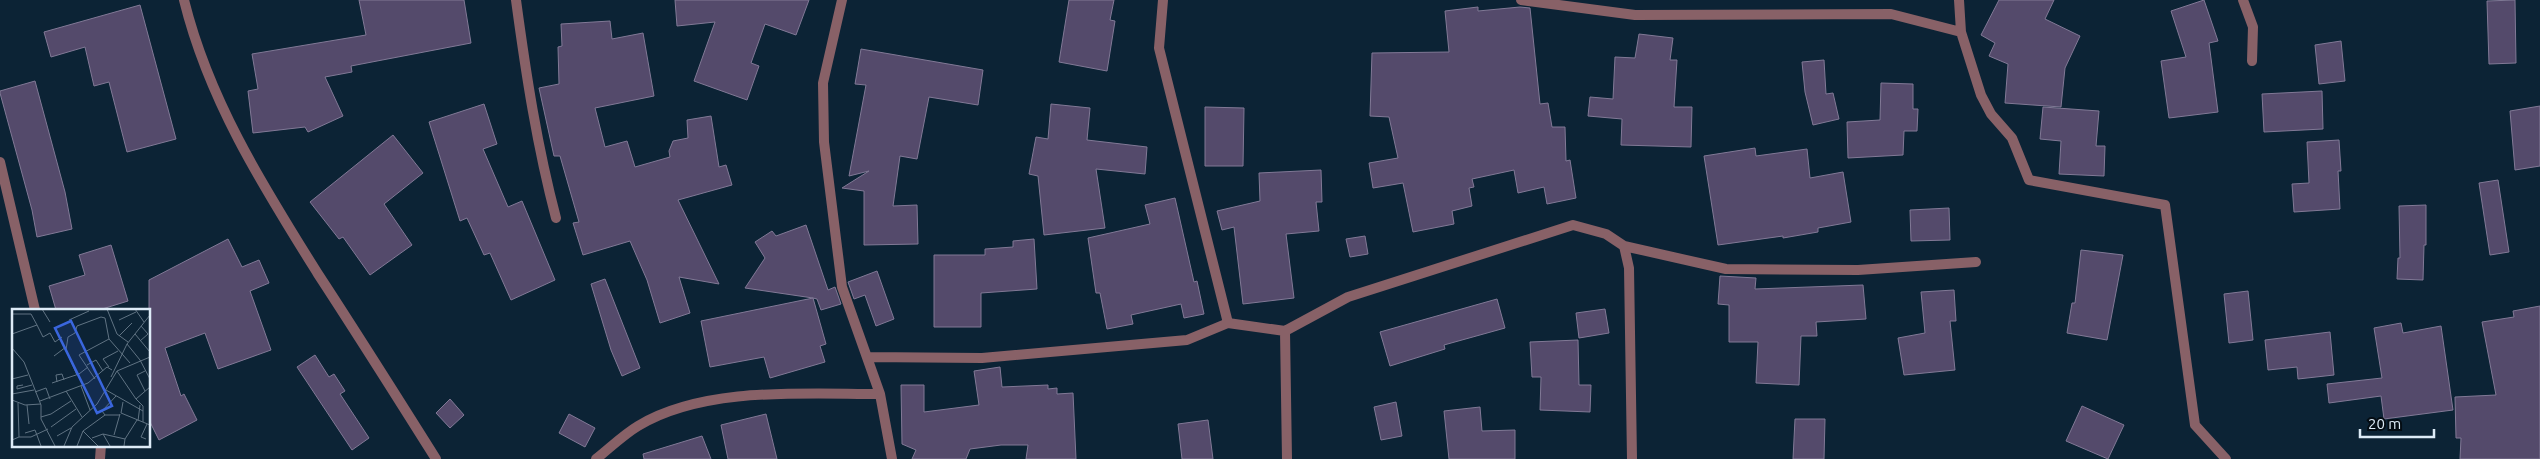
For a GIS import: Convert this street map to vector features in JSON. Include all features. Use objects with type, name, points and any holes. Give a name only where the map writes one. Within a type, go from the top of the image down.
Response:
[{"type":"street","points":[[184,0],[195,42],[230,125],[282,216],[436,459]]},
{"type":"street","points":[[516,0],[526,77],[540,155],[556,218]]},
{"type":"street","points":[[842,0],[823,83],[824,142],[842,287],[880,394],[892,459]]},
{"type":"street","points":[[1163,0],[1159,48],[1228,323]]},
{"type":"street","points":[[1521,0],[1635,15],[1891,14],[1961,32]]},
{"type":"street","points":[[1959,0],[1961,32],[1981,95],[1991,114],[2012,138],[2029,180],[2165,205],[2195,425],[2226,459]]},
{"type":"street","points":[[2243,0],[2252,27],[2252,61]]},
{"type":"street","points":[[0,162],[35,309]]},
{"type":"street","points":[[867,357],[982,358],[1187,340],[1228,323],[1285,331],[1348,297],[1573,225],[1606,234],[1624,246],[1726,269],[1858,270],[1976,262]]},
{"type":"street","points":[[1624,246],[1629,268],[1632,459]]},
{"type":"street","points":[[1285,331],[1287,459]]},
{"type":"street","points":[[596,459],[638,426],[678,409],[754,394],[880,394]]},
{"type":"street","points":[[100,459],[101,446]]},
{"type":"building","points":[[359,0],[464,0],[471,43],[351,66],[352,72],[325,77],[343,116],[308,132],[305,127],[253,133],[248,91],[258,89],[252,54],[366,35]]},
{"type":"building","points":[[675,0],[809,0],[796,35],[765,24],[751,63],[759,66],[747,100],[694,81],[715,22],[677,26]]},
{"type":"building","points":[[1069,0],[1114,0],[1110,20],[1115,21],[1107,71],[1059,62]]},
{"type":"building","points":[[1999,0],[2054,0],[2045,19],[2080,36],[2065,68],[2061,107],[2005,103],[2008,64],[1989,56],[1995,43],[1981,35]]},
{"type":"building","points":[[2204,0],[2218,41],[2209,43],[2218,112],[2169,118],[2161,61],[2186,57],[2171,11]]},
{"type":"building","points":[[2515,0],[2516,63],[2489,64],[2487,1]]},
{"type":"building","points":[[140,5],[176,139],[127,152],[109,82],[94,86],[85,47],[51,57],[44,32]]},
{"type":"building","points":[[1478,7],[1478,11],[1520,7],[1530,8],[1540,104],[1548,103],[1552,127],[1565,127],[1566,161],[1570,160],[1576,198],[1547,204],[1544,187],[1518,193],[1514,170],[1472,179],[1474,187],[1469,188],[1472,206],[1452,211],[1454,224],[1413,232],[1403,183],[1373,188],[1369,163],[1398,158],[1389,117],[1370,116],[1372,53],[1449,52],[1445,11]]},
{"type":"building","points":[[610,21],[612,39],[643,33],[654,96],[595,108],[605,147],[627,141],[635,167],[670,157],[669,151],[673,141],[688,138],[687,120],[711,116],[719,167],[726,165],[732,185],[678,200],[719,284],[679,277],[690,313],[660,323],[647,280],[630,241],[583,255],[573,223],[579,222],[560,156],[554,156],[539,88],[559,84],[558,47],[562,46],[561,24]]},
{"type":"building","points":[[1639,34],[1673,38],[1670,60],[1677,60],[1674,107],[1692,107],[1691,147],[1621,145],[1622,119],[1588,116],[1590,97],[1613,99],[1615,57],[1635,58]]},
{"type":"building","points":[[2341,41],[2345,81],[2319,84],[2315,45]]},
{"type":"building","points":[[861,49],[983,70],[978,105],[929,97],[917,159],[900,156],[893,206],[917,205],[918,244],[864,245],[864,191],[842,188],[869,171],[849,176],[866,85],[855,84]]},
{"type":"building","points":[[1824,60],[1826,94],[1833,93],[1839,119],[1813,125],[1805,92],[1802,62]]},
{"type":"building","points":[[35,81],[65,192],[72,229],[37,237],[32,210],[0,93],[0,91]]},
{"type":"building","points":[[1881,83],[1913,84],[1913,109],[1918,109],[1917,131],[1904,131],[1903,155],[1848,158],[1847,122],[1880,120]]},
{"type":"building","points":[[2322,91],[2323,129],[2264,132],[2262,94]]},
{"type":"building","points":[[484,104],[497,144],[483,149],[508,207],[522,201],[555,280],[511,300],[490,253],[484,255],[467,218],[460,221],[429,122]]},
{"type":"building","points":[[1051,104],[1090,108],[1087,140],[1147,147],[1145,174],[1096,169],[1105,228],[1044,235],[1038,176],[1029,174],[1036,137],[1048,139]]},
{"type":"building","points":[[2540,106],[2540,166],[2515,170],[2510,111]]},
{"type":"building","points":[[1205,107],[1244,108],[1243,166],[1205,166]]},
{"type":"building","points":[[2043,107],[2099,111],[2096,146],[2105,146],[2104,176],[2059,174],[2061,141],[2040,139]]},
{"type":"building","points":[[393,135],[423,173],[384,204],[412,245],[370,275],[343,237],[339,239],[310,202]]},
{"type":"building","points":[[2339,140],[2341,171],[2338,171],[2340,209],[2294,212],[2292,184],[2309,183],[2307,142]]},
{"type":"building","points":[[1755,148],[1756,156],[1807,149],[1810,178],[1843,172],[1851,222],[1818,228],[1818,232],[1718,245],[1704,156]]},
{"type":"building","points":[[1321,170],[1322,202],[1316,202],[1319,231],[1286,234],[1294,298],[1243,304],[1234,227],[1222,230],[1217,211],[1260,201],[1259,173]]},
{"type":"building","points":[[2498,180],[2509,252],[2490,255],[2479,183]]},
{"type":"building","points":[[1175,198],[1194,282],[1197,281],[1204,314],[1184,318],[1181,304],[1131,315],[1133,324],[1107,329],[1100,293],[1096,293],[1088,238],[1150,224],[1145,205]]},
{"type":"building","points":[[2426,205],[2426,245],[2424,245],[2423,280],[2397,279],[2398,258],[2400,258],[2399,206]]},
{"type":"building","points":[[1949,208],[1950,240],[1911,241],[1910,210]]},
{"type":"building","points":[[806,225],[828,290],[835,287],[841,304],[821,310],[817,299],[745,288],[765,258],[755,242],[772,231],[776,236]]},
{"type":"building","points":[[1365,236],[1368,254],[1350,257],[1346,239]]},
{"type":"building","points":[[228,239],[242,267],[259,260],[269,283],[250,291],[271,350],[218,369],[205,333],[165,348],[181,396],[184,394],[197,420],[159,440],[150,422],[149,280]]},
{"type":"building","points":[[1034,239],[1037,289],[981,293],[981,327],[934,327],[934,255],[985,255],[985,249],[1013,247],[1013,241]]},
{"type":"building","points":[[111,245],[128,301],[102,309],[56,309],[49,286],[85,275],[79,255]]},
{"type":"building","points":[[2081,250],[2123,255],[2107,340],[2067,333],[2072,303],[2075,303]]},
{"type":"building","points":[[877,271],[894,319],[876,326],[865,295],[854,299],[848,282]]},
{"type":"building","points":[[1720,276],[1756,278],[1755,289],[1863,285],[1866,319],[1816,322],[1817,336],[1801,336],[1799,385],[1756,383],[1758,342],[1729,342],[1729,305],[1718,304]]},
{"type":"building","points":[[605,279],[640,368],[622,376],[611,350],[591,284]]},
{"type":"building","points":[[1954,290],[1956,321],[1950,321],[1955,370],[1904,375],[1898,338],[1925,333],[1921,292]]},
{"type":"building","points":[[2248,291],[2253,340],[2229,343],[2224,294]]},
{"type":"building","points":[[813,298],[826,344],[820,346],[825,362],[770,378],[764,357],[710,367],[701,321]]},
{"type":"building","points":[[1497,299],[1505,328],[1444,345],[1445,349],[1390,366],[1380,332]]},
{"type":"building","points":[[2540,306],[2540,459],[2460,459],[2461,438],[2456,438],[2455,397],[2496,395],[2482,322],[2514,317],[2513,311]]},
{"type":"building","points":[[1605,309],[1609,333],[1579,338],[1576,313]]},
{"type":"building","points":[[2401,323],[2403,333],[2441,326],[2453,410],[2384,419],[2381,396],[2329,403],[2327,384],[2382,378],[2374,328]]},
{"type":"building","points":[[2330,332],[2334,375],[2298,379],[2297,367],[2268,370],[2265,340]]},
{"type":"building","points":[[1578,340],[1579,385],[1591,385],[1590,412],[1540,410],[1541,377],[1532,377],[1530,342]]},
{"type":"building","points":[[315,355],[329,377],[334,374],[345,391],[340,394],[369,438],[352,450],[297,367]]},
{"type":"building","points":[[1000,367],[1002,387],[1048,385],[1048,389],[1057,388],[1057,394],[1073,393],[1076,459],[1026,459],[1028,445],[1001,445],[970,449],[966,459],[912,459],[916,450],[902,444],[901,385],[924,385],[924,412],[979,405],[974,371]]},
{"type":"building","points":[[450,399],[464,415],[450,428],[436,413]]},
{"type":"building","points":[[1396,402],[1402,436],[1381,440],[1374,407]]},
{"type":"building","points":[[2082,406],[2124,425],[2108,459],[2066,441]]},
{"type":"building","points":[[1480,407],[1482,431],[1515,430],[1515,459],[1449,459],[1444,411]]},
{"type":"building","points":[[569,414],[595,428],[585,447],[559,433]]},
{"type":"building","points":[[766,414],[777,459],[728,459],[721,425]]},
{"type":"building","points":[[1795,419],[1825,419],[1824,459],[1793,459]]},
{"type":"building","points":[[1208,420],[1213,459],[1182,459],[1178,424]]},
{"type":"building","points":[[702,436],[711,459],[644,459],[643,454]]}]
